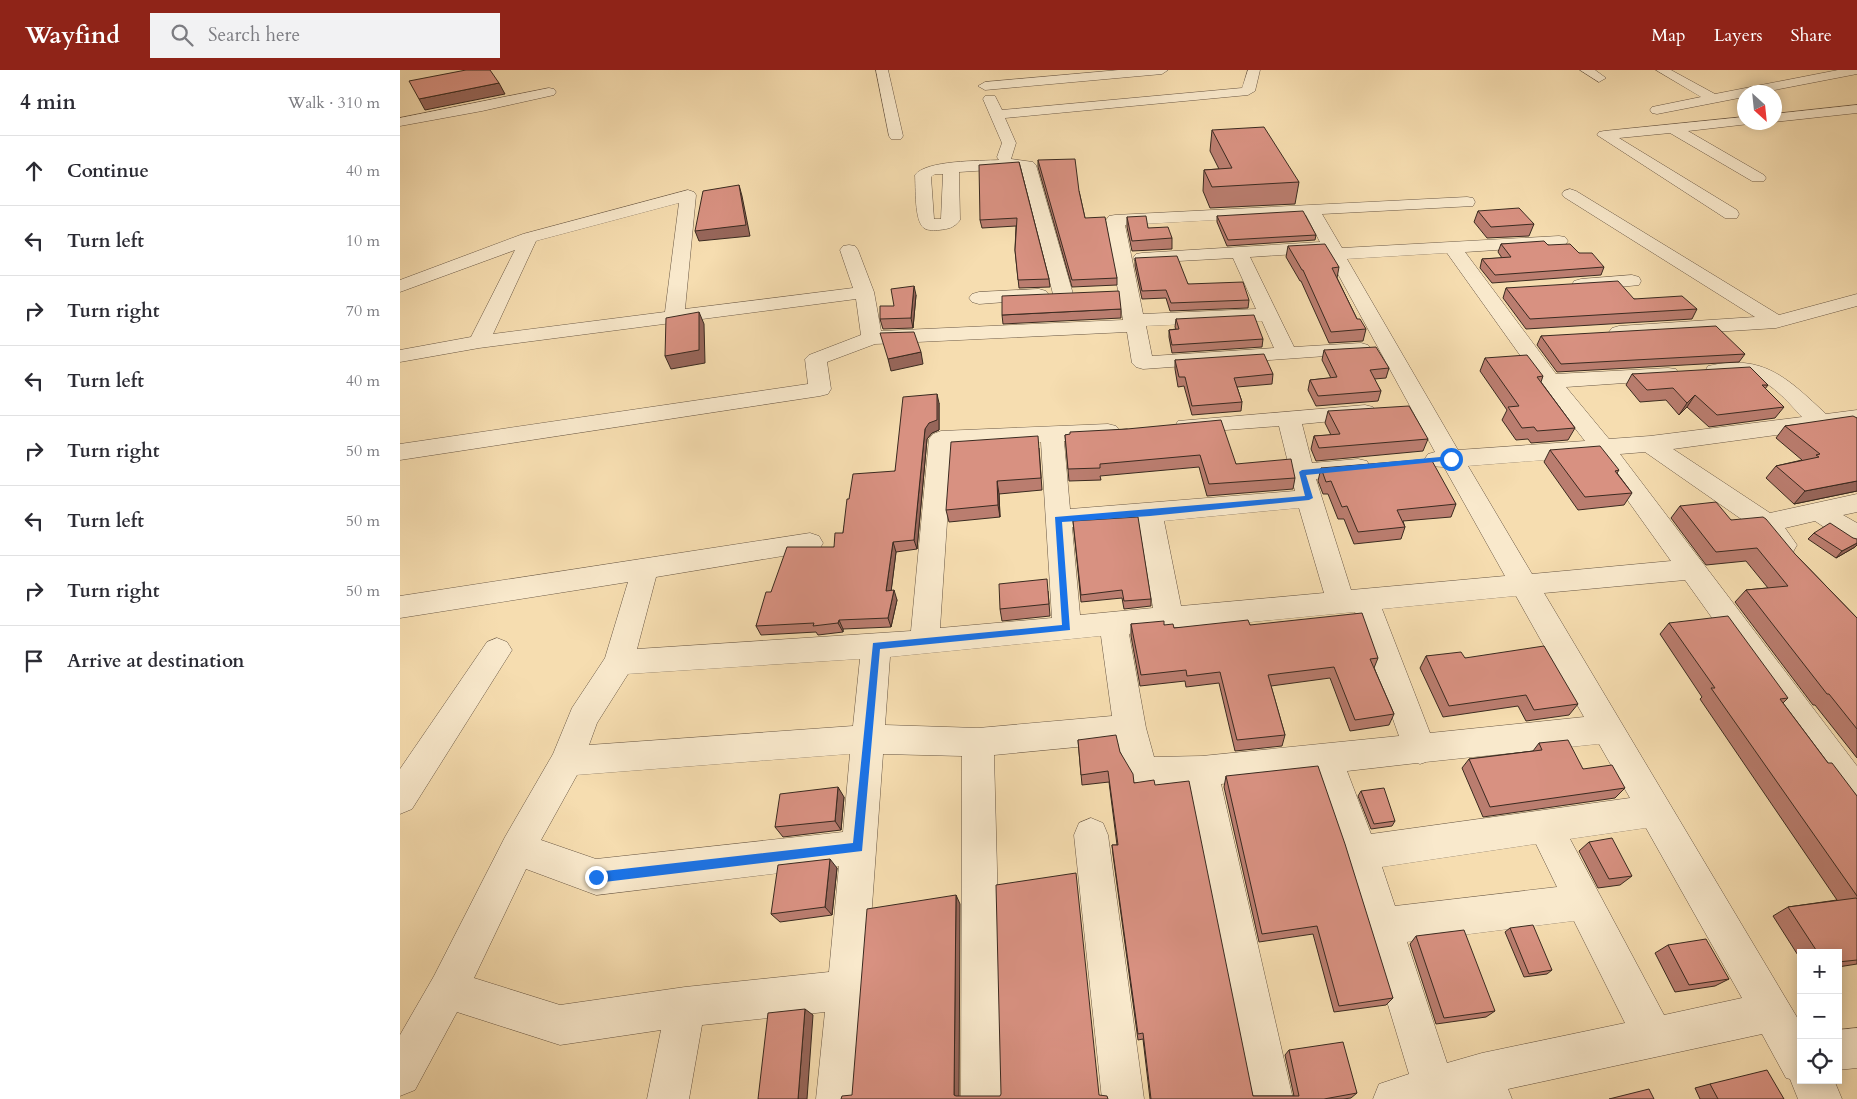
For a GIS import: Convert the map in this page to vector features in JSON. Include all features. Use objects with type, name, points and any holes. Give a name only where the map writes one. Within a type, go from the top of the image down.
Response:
[{"type":"street","points":[[882,70],[896,136]]},
{"type":"street","points":[[978,70],[1010,143],[1005,157]]},
{"type":"street","points":[[985,86],[1162,70]]},
{"type":"street","points":[[997,114],[1248,91],[1254,70]]},
{"type":"street","points":[[1586,70],[1599,78]]},
{"type":"street","points":[[1662,70],[1714,99]]},
{"type":"street","points":[[1657,110],[1857,70]]},
{"type":"street","points":[[1841,73],[1857,79]]},
{"type":"street","points":[[1765,77],[1780,84]]},
{"type":"street","points":[[400,122],[549,92]]},
{"type":"street","points":[[1782,117],[1857,109]]},
{"type":"street","points":[[1731,214],[1604,135],[1737,122]]},
{"type":"street","points":[[1674,129],[1758,178]]},
{"type":"street","points":[[951,168],[1018,163],[1028,165],[1072,294],[979,298]]},
{"type":"street","points":[[1570,194],[1776,322]]},
{"type":"street","points":[[400,286],[529,238],[688,195],[674,318]]},
{"type":"street","points":[[1123,259],[1239,252],[1264,231],[1311,209],[1467,202]]},
{"type":"street","points":[[1311,209],[1387,347],[1403,409],[1451,459],[1797,1055]]},
{"type":"street","points":[[1387,347],[1143,363],[1134,323],[1119,292],[1123,259],[1115,220],[1264,231],[1333,250],[1452,248],[1560,241]]},
{"type":"street","points":[[479,342],[529,238]]},
{"type":"street","points":[[1452,248],[1496,290],[1528,338],[1550,381],[1602,447],[1857,793]]},
{"type":"street","points":[[849,250],[864,292],[872,338]]},
{"type":"street","points":[[1239,252],[1287,354]]},
{"type":"street","points":[[1564,286],[1632,281]]},
{"type":"street","points":[[400,356],[479,342],[864,292]]},
{"type":"street","points":[[1598,333],[1776,322],[1857,300]]},
{"type":"street","points":[[400,452],[820,389],[816,359],[872,338],[1268,315]]},
{"type":"street","points":[[1550,381],[1693,372],[1757,371],[1769,376],[1821,422]]},
{"type":"street","points":[[1160,427],[1289,419],[1403,409]]},
{"type":"street","points":[[1411,462],[1650,444],[1857,417]]},
{"type":"street","points":[[1289,419],[1309,498],[1420,750]]},
{"type":"street","points":[[925,640],[941,439],[1052,435],[1131,429]]},
{"type":"street","points":[[1052,435],[1067,628]]},
{"type":"street","points":[[1650,444],[1766,523],[1800,564]]},
{"type":"street","points":[[1302,472],[1382,465]]},
{"type":"street","points":[[1058,519],[1150,513],[1309,498]]},
{"type":"street","points":[[1766,523],[1857,503]]},
{"type":"street","points":[[1818,511],[1857,536]]},
{"type":"street","points":[[1150,513],[1169,617]]},
{"type":"street","points":[[400,607],[810,543]]},
{"type":"street","points":[[400,1075],[448,990],[517,849],[567,761],[583,718],[619,662],[645,569]]},
{"type":"street","points":[[619,662],[876,646],[1692,569]]},
{"type":"street","points":[[1112,624],[1130,728],[1138,762],[1144,771],[1157,773],[1202,772],[1608,729]]},
{"type":"street","points":[[837,1099],[876,646]]},
{"type":"street","points":[[400,798],[497,650]]},
{"type":"street","points":[[567,761],[867,739],[978,742],[1130,728]]},
{"type":"street","points":[[978,742],[982,1099]]},
{"type":"street","points":[[1327,760],[1360,853],[1434,1086]]},
{"type":"street","points":[[1202,772],[1272,1099]]},
{"type":"street","points":[[1360,853],[1654,811]]},
{"type":"street","points":[[1545,827],[1654,1037]]},
{"type":"street","points":[[1091,835],[1123,1099]]},
{"type":"street","points":[[517,849],[596,877],[858,847]]},
{"type":"street","points":[[1383,926],[1584,902]]},
{"type":"street","points":[[448,990],[560,1025],[685,1007],[846,990]]},
{"type":"street","points":[[668,1099],[685,1007]]},
{"type":"street","points":[[1394,1099],[1434,1086],[1486,1086],[1654,1037],[1771,1012]]},
{"type":"street","points":[[1842,1050],[1857,1048]]},
{"type":"street","points":[[1813,1084],[1821,1099]]},
{"type":"building","points":[[466,70],[490,70],[499,83],[419,99],[409,81]]},
{"type":"building","points":[[1264,127],[1299,182],[1212,187],[1204,170],[1232,168],[1212,130]]},
{"type":"building","points":[[1075,159],[1085,218],[1105,217],[1117,278],[1072,280],[1038,160]]},
{"type":"building","points":[[1019,162],[1049,279],[1018,280],[1015,250],[1017,218],[980,220],[979,165]]},
{"type":"building","points":[[739,185],[746,225],[695,231],[703,191]]},
{"type":"building","points":[[1519,208],[1534,224],[1491,227],[1478,211]]},
{"type":"building","points":[[1303,211],[1316,235],[1228,240],[1217,216]]},
{"type":"building","points":[[1146,216],[1148,228],[1168,227],[1172,238],[1132,241],[1127,217]]},
{"type":"building","points":[[1544,241],[1548,245],[1570,244],[1579,253],[1592,253],[1604,267],[1495,275],[1482,259],[1511,257],[1501,244]]},
{"type":"building","points":[[1325,244],[1339,267],[1332,268],[1357,319],[1360,319],[1366,329],[1331,332],[1303,270],[1288,246]]},
{"type":"building","points":[[1177,256],[1188,284],[1243,282],[1249,300],[1171,303],[1166,290],[1142,291],[1135,258]]},
{"type":"building","points":[[1618,281],[1634,299],[1682,296],[1697,309],[1530,319],[1506,288]]},
{"type":"building","points":[[914,286],[911,318],[880,319],[880,306],[894,306],[891,289]]},
{"type":"building","points":[[1119,291],[1121,309],[1002,315],[1002,296]]},
{"type":"building","points":[[699,312],[699,350],[665,356],[666,318]]},
{"type":"building","points":[[1254,315],[1263,339],[1172,345],[1169,330],[1179,329],[1176,319]]},
{"type":"building","points":[[1716,326],[1745,354],[1561,364],[1541,336]]},
{"type":"building","points":[[914,332],[921,352],[888,359],[880,333]]},
{"type":"building","points":[[1376,347],[1389,368],[1370,370],[1381,391],[1318,396],[1310,380],[1337,377],[1324,350]]},
{"type":"building","points":[[1264,354],[1273,374],[1234,378],[1242,402],[1192,406],[1185,377],[1179,377],[1175,360]]},
{"type":"building","points":[[1527,355],[1543,376],[1537,377],[1575,428],[1537,431],[1534,427],[1522,428],[1508,407],[1519,406],[1485,358]]},
{"type":"building","points":[[1750,367],[1768,385],[1762,385],[1784,407],[1717,415],[1695,395],[1687,403],[1673,388],[1647,390],[1632,374]]},
{"type":"building","points":[[937,394],[937,420],[929,423],[925,429],[914,540],[893,542],[886,591],[894,590],[888,618],[839,620],[838,623],[813,626],[814,623],[756,626],[766,592],[771,592],[787,547],[834,547],[835,533],[843,533],[847,499],[849,499],[853,474],[895,471],[903,397]]},
{"type":"building","points":[[1409,406],[1428,439],[1319,448],[1314,436],[1340,434],[1328,411]]},
{"type":"building","points":[[1853,416],[1857,418],[1857,481],[1805,491],[1776,466],[1819,457],[1816,455],[1820,454],[1785,426]]},
{"type":"building","points":[[1221,420],[1236,464],[1291,459],[1295,478],[1209,484],[1200,455],[1100,464],[1100,468],[1068,469],[1065,435],[1070,434],[1070,432],[1127,429]]},
{"type":"building","points":[[1038,436],[1041,478],[997,481],[998,505],[946,510],[951,442]]},
{"type":"building","points":[[1600,446],[1619,470],[1615,471],[1632,493],[1585,497],[1550,450]]},
{"type":"building","points":[[1431,459],[1456,504],[1397,510],[1405,527],[1358,532],[1347,506],[1342,507],[1331,481],[1326,482],[1321,468]]},
{"type":"building","points":[[1716,502],[1731,520],[1763,517],[1766,519],[1795,554],[1857,618],[1857,729],[1829,694],[1827,694],[1746,590],[1788,586],[1757,548],[1716,552],[1680,506]]},
{"type":"building","points":[[1138,517],[1151,599],[1124,601],[1122,590],[1081,595],[1073,521]]},
{"type":"building","points":[[1830,523],[1857,539],[1857,543],[1842,551],[1814,533]]},
{"type":"building","points":[[1047,579],[1049,604],[1000,609],[999,584]]},
{"type":"building","points":[[1362,613],[1378,658],[1370,659],[1394,714],[1355,720],[1334,667],[1268,675],[1285,735],[1237,740],[1220,672],[1187,676],[1186,670],[1141,675],[1131,624],[1164,621],[1164,625],[1173,624],[1174,628],[1248,620],[1250,625]]},
{"type":"building","points":[[1728,616],[1788,698],[1780,699],[1828,763],[1832,763],[1857,796],[1857,896],[1711,688],[1715,688],[1669,623]]},
{"type":"building","points":[[1544,646],[1578,704],[1534,710],[1526,695],[1449,706],[1426,656],[1461,652],[1465,658]]},
{"type":"building","points":[[1116,735],[1120,752],[1133,774],[1134,783],[1154,780],[1155,785],[1189,781],[1253,1096],[1299,1096],[1289,1050],[1343,1042],[1357,1093],[1324,1099],[1151,1099],[1143,1033],[1138,1034],[1112,845],[1118,845],[1108,771],[1081,775],[1078,740]]},
{"type":"building","points":[[1568,740],[1583,769],[1612,765],[1625,788],[1490,807],[1469,759],[1542,750],[1539,743]]},
{"type":"building","points":[[1318,766],[1345,844],[1393,998],[1339,1006],[1317,926],[1262,934],[1226,776]]},
{"type":"building","points":[[838,787],[835,821],[775,827],[780,794]]},
{"type":"building","points":[[1384,788],[1395,821],[1374,824],[1361,791]]},
{"type":"building","points":[[1612,838],[1632,876],[1609,879],[1589,842]]},
{"type":"building","points":[[830,859],[825,907],[771,914],[778,865]]},
{"type":"building","points":[[1076,873],[1099,1095],[1107,1096],[1108,1099],[841,1099],[842,1096],[852,1095],[867,909],[956,895],[954,1095],[1000,1096],[996,885]]},
{"type":"building","points":[[1856,898],[1857,960],[1842,962],[1842,949],[1815,949],[1788,907]]},
{"type":"building","points":[[1533,925],[1552,970],[1529,974],[1510,928]]},
{"type":"building","points":[[1464,930],[1495,1011],[1444,1018],[1416,936]]},
{"type":"building","points":[[1706,939],[1729,979],[1689,985],[1668,945]]},
{"type":"building","points":[[805,1009],[798,1099],[758,1099],[768,1013]]},
{"type":"building","points":[[1767,1070],[1784,1099],[1718,1099],[1710,1084]]},
{"type":"building","points":[[1649,1089],[1654,1099],[1609,1099]]},
{"type":"route","points":[[596,877],[858,847],[876,646],[1067,628],[1058,519],[1150,513],[1309,498],[1302,472],[1451,459]]}]
